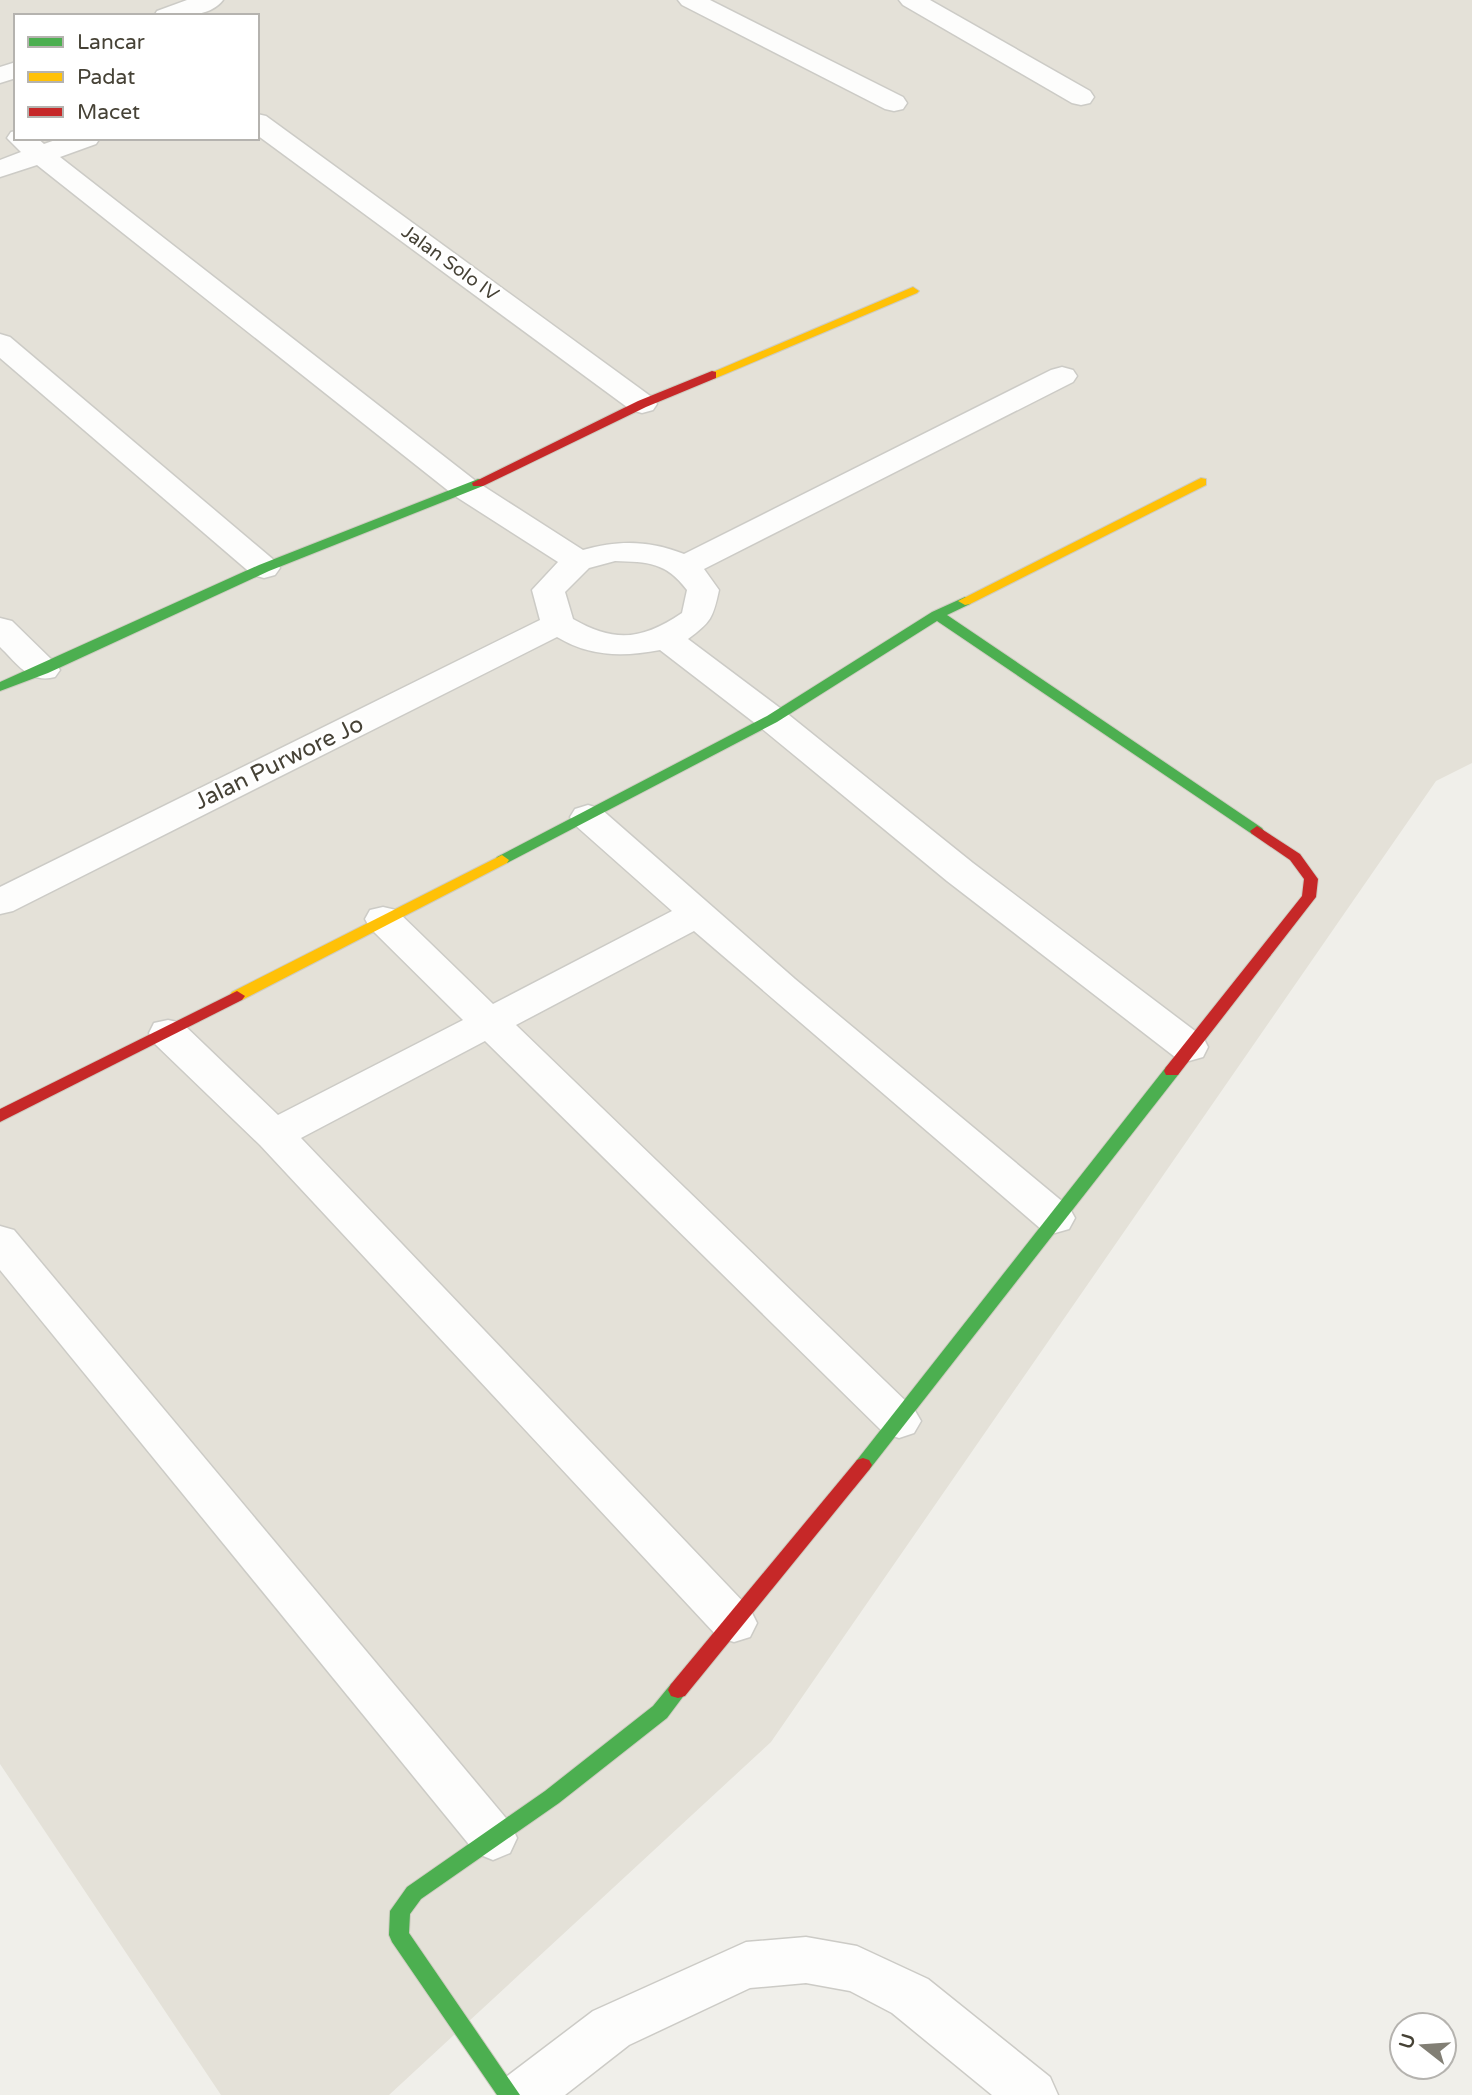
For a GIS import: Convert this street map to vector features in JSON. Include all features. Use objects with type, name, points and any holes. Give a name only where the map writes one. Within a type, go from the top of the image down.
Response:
[{"type":"street","points":[[172,14],[210,0]]},
{"type":"street","points":[[691,0],[894,103]]},
{"type":"street","points":[[912,0],[1081,97]]},
{"type":"street","name":"Jalan Solo IV","points":[[259,123],[642,404]]},
{"type":"street","points":[[0,169],[26,143],[63,140]]},
{"type":"street","points":[[26,143],[467,489],[578,561]]},
{"type":"street","points":[[0,687],[43,670],[264,568],[467,489],[642,404],[913,291]]},
{"type":"street","points":[[0,343],[264,568]]},
{"type":"street","points":[[685,566],[1062,376]]},
{"type":"street","points":[[0,1116],[168,1033],[383,919],[588,817],[772,719],[937,615],[1201,482]]},
{"type":"street","points":[[614,551],[640,552],[653,553],[685,566],[703,590],[697,617],[666,639],[627,646],[587,641],[558,624],[548,590],[578,561],[614,551]]},
{"type":"street","points":[[509,2095],[399,1934],[397,1919],[402,1905],[414,1893],[552,1797],[660,1712],[900,1421],[1055,1218],[1309,897],[1311,879],[1294,857],[937,615]]},
{"type":"street","name":"Jalan Purwore Jo","points":[[0,902],[558,624]]},
{"type":"street","points":[[0,628],[43,670]]},
{"type":"street","points":[[666,639],[772,719],[960,872],[1189,1047]]},
{"type":"street","points":[[588,817],[697,914],[1055,1218]]},
{"type":"street","points":[[274,1135],[697,914]]},
{"type":"street","points":[[383,919],[900,1421]]},
{"type":"street","points":[[168,1033],[274,1135],[734,1623]]},
{"type":"street","points":[[0,1241],[493,1838]]},
{"type":"street","points":[[524,2095],[611,2028],[746,1965],[806,1960],[857,1969],[910,1996],[1032,2095]]},
{"type":"shaded area","points":[[0,0],[1472,0],[1472,763],[1436,781],[771,1742],[389,2095],[221,2095],[0,1764]]},
{"type":"traffic: fast","points":[[0,687],[43,670],[264,568],[478,483]]},
{"type":"traffic: fast","points":[[502,860],[772,719],[937,615],[965,601]]},
{"type":"traffic: fast","points":[[937,615],[1257,831]]},
{"type":"traffic: fast","points":[[863,1465],[1172,1071]]},
{"type":"traffic: fast","points":[[509,2095],[399,1935],[400,1911],[414,1893],[552,1797],[660,1712],[678,1690]]},
{"type":"traffic: slow","points":[[712,375],[913,291]]},
{"type":"traffic: slow","points":[[965,601],[1201,482]]},
{"type":"traffic: slow","points":[[237,996],[502,860]]},
{"type":"traffic: jam","points":[[478,483],[642,404],[712,375]]},
{"type":"traffic: jam","points":[[1172,1071],[1309,897],[1311,879],[1295,857],[1257,831]]},
{"type":"traffic: jam","points":[[0,1116],[237,996]]},
{"type":"traffic: jam","points":[[678,1690],[863,1465]]}]
